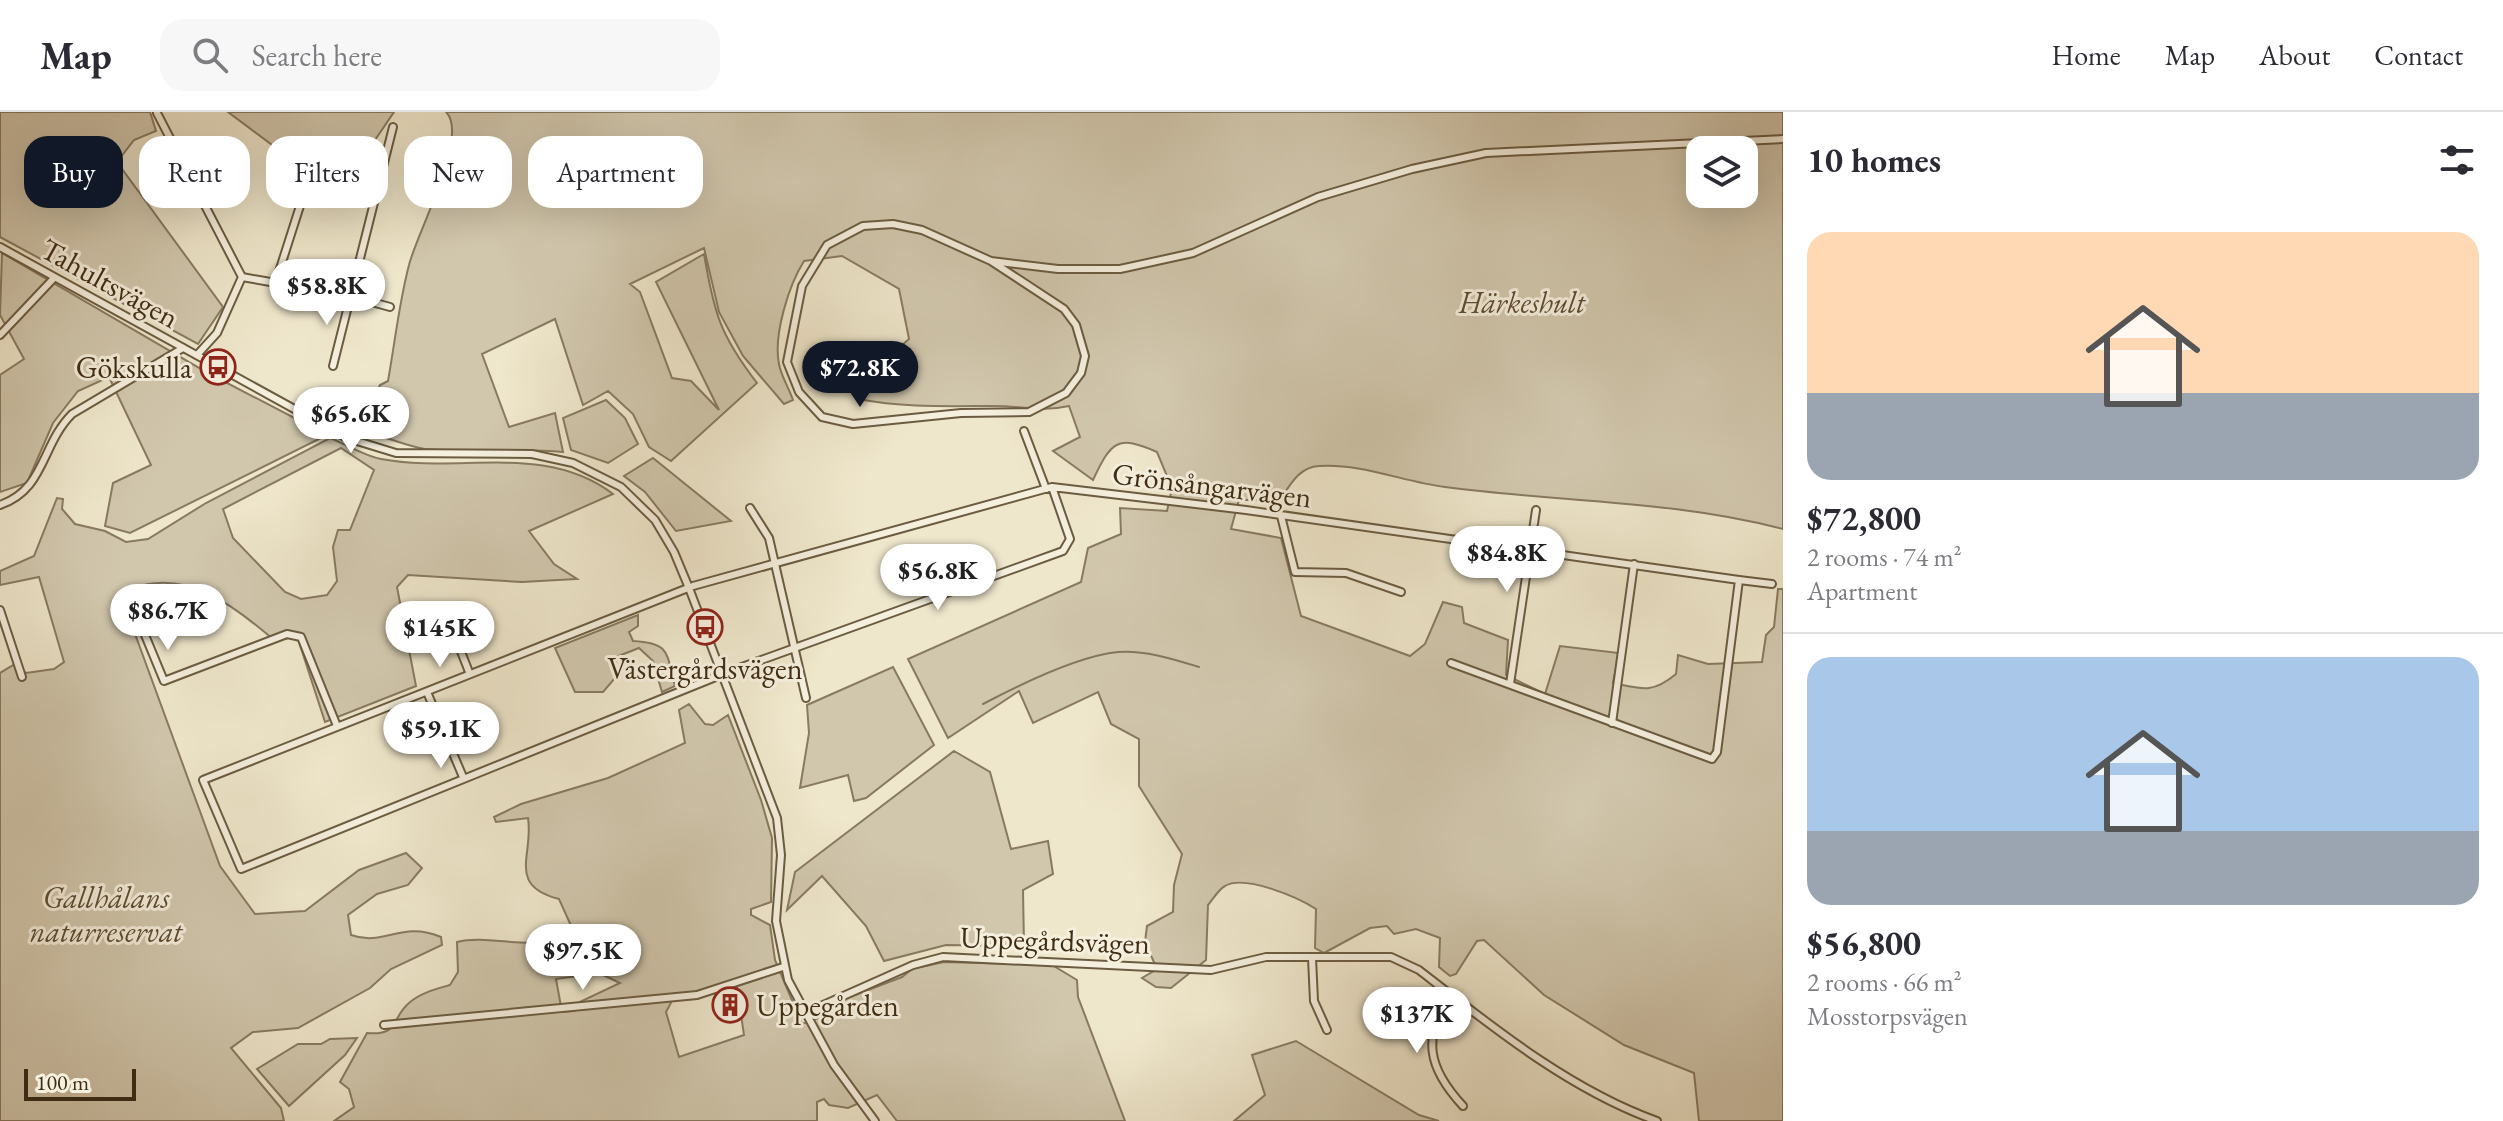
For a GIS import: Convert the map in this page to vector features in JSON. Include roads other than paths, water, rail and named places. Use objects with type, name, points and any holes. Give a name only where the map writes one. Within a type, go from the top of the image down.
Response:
[{"type":"street","points":[[157,113],[168,136]]},
{"type":"street","points":[[333,366],[393,127]]},
{"type":"street","points":[[991,261],[1064,309],[1076,325],[1085,356],[1081,373],[1066,393],[1029,412],[961,413],[853,424],[822,417],[799,392],[787,362],[802,286],[827,245],[863,226],[893,224],[939,235],[991,261],[1058,269],[1135,266],[1193,253],[1318,197],[1412,169],[1486,153],[1783,139]]},
{"type":"street","points":[[205,208],[242,277]]},
{"type":"street","points":[[276,281],[299,208]]},
{"type":"street","name":"Tahultsvägen","points":[[0,247],[347,438],[372,447],[428,455],[532,454],[573,463],[605,477],[636,499],[655,520],[670,544],[777,818],[781,855],[776,921],[783,967],[834,1065],[875,1121]]},
{"type":"street","points":[[242,277],[276,281],[390,307]]},
{"type":"street","points":[[197,355],[217,333],[242,277]]},
{"type":"street","points":[[0,335],[54,278]]},
{"type":"street","points":[[0,505],[21,498],[38,475],[59,427],[72,414],[102,393],[179,353],[183,348]]},
{"type":"street","points":[[689,588],[469,672],[427,692],[203,780],[241,869],[720,675],[1063,551],[1068,547],[1069,530],[1024,431]]},
{"type":"street","name":"Grönsångarvägen","points":[[689,588],[773,562],[1049,488],[1281,516],[1772,584]]},
{"type":"street","points":[[750,508],[769,538],[792,649],[806,698]]},
{"type":"street","points":[[1510,684],[1536,510]]},
{"type":"street","points":[[1281,516],[1295,572],[1346,573],[1401,592]]},
{"type":"street","points":[[1612,723],[1634,564]]},
{"type":"street","points":[[1451,663],[1704,758],[1715,757],[1739,580]]},
{"type":"street","points":[[0,610],[22,677]]},
{"type":"street","points":[[449,621],[469,672]]},
{"type":"street","points":[[145,635],[164,681],[278,637],[296,634],[306,642],[337,726]]},
{"type":"street","points":[[427,692],[463,777]]},
{"type":"street","name":"Uppegårdsvägen","points":[[805,1013],[913,965],[943,957],[1211,970],[1266,957],[1391,957],[1419,970],[1568,1077],[1615,1105],[1657,1121]]},
{"type":"street","points":[[1312,958],[1314,1001],[1327,1030]]},
{"type":"street","points":[[384,1025],[697,995],[783,967]]},
{"type":"street","points":[[1446,992],[1432,1031],[1431,1049],[1435,1069],[1463,1106]]},
{"type":"waterway","points":[[983,704],[1049,672],[1085,659],[1118,652],[1138,652],[1199,667]]},
{"type":"place","name":"Gökskulla","points":[[218,367]]},
{"type":"place","name":"Västergårdsvägen","points":[[705,627]]},
{"type":"place","name":"Uppegården","points":[[730,1005]]},
{"type":"park label","name":"Härkeshult","points":[[1522,302]]},
{"type":"park label","name":"Gallhålans naturreservat","points":[[106,914]]}]
